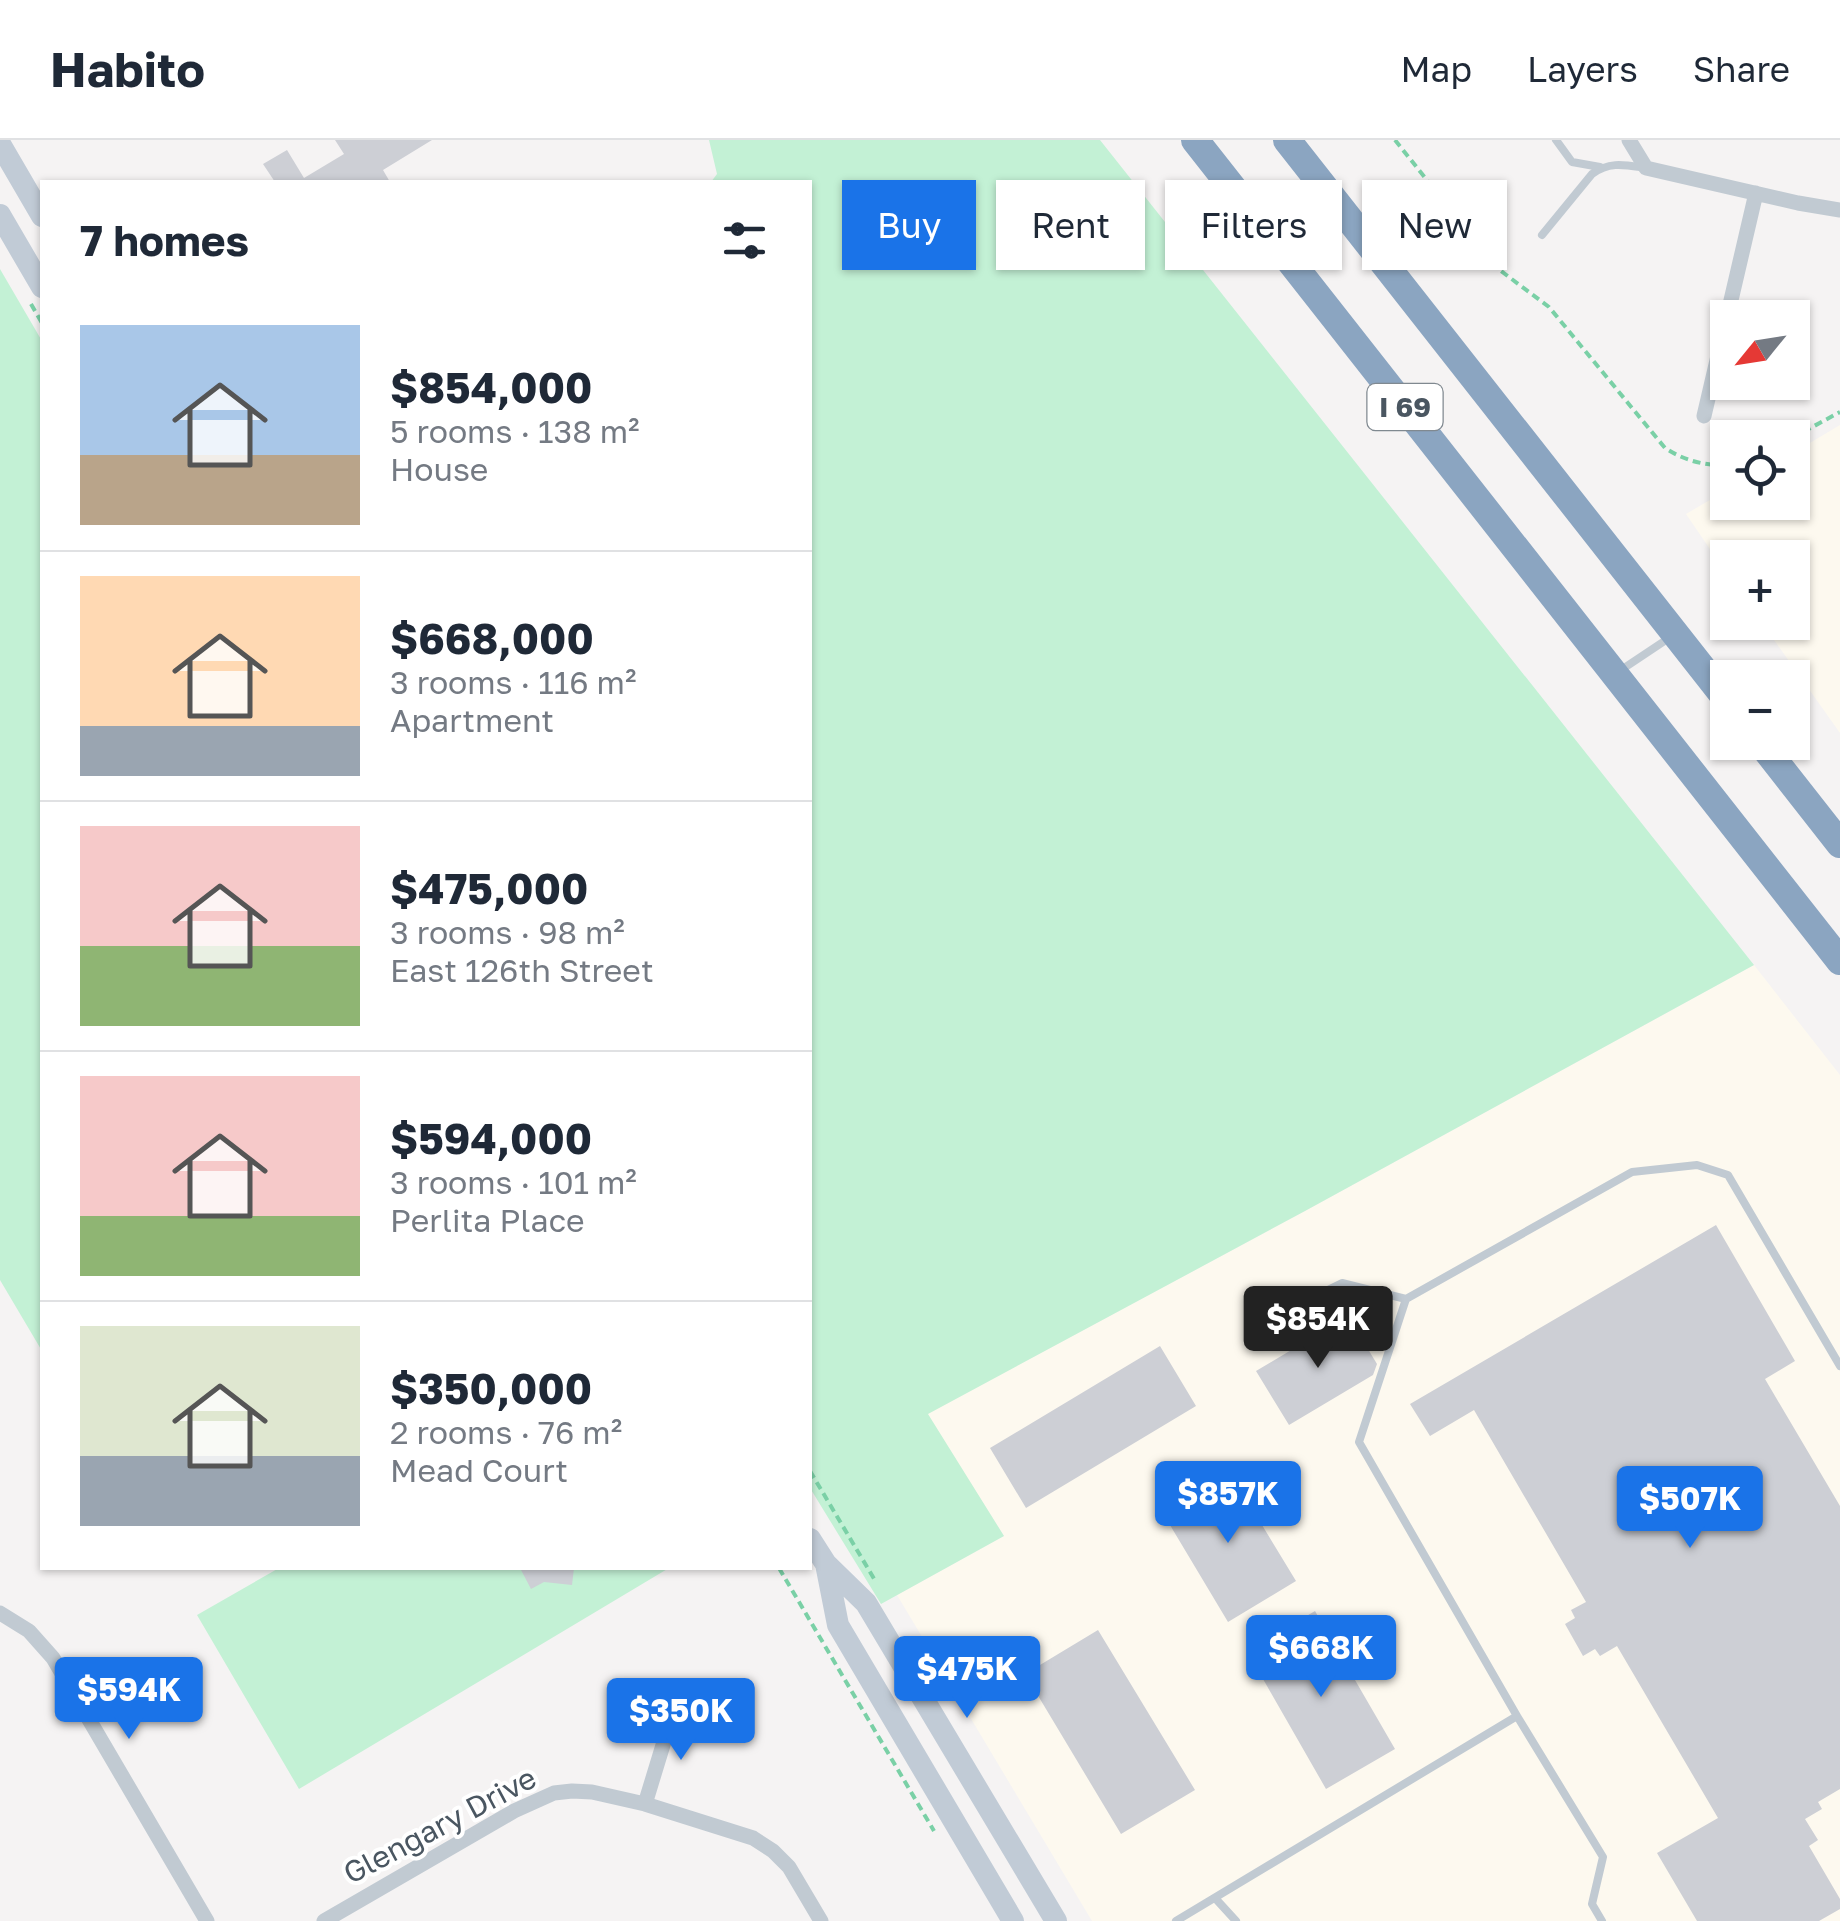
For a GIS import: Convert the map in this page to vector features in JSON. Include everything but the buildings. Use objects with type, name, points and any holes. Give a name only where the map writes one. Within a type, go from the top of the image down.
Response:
[{"type":"highway","name":"I 69","points":[[1195,140],[1840,961]]},
{"type":"highway","name":"I 69","points":[[1287,140],[1710,677]]},
{"type":"highway","points":[[1774,760],[1840,844]]},
{"type":"main road","points":[[0,144],[40,213]]},
{"type":"main road","points":[[0,215],[40,283]]},
{"type":"main road","points":[[812,1542],[826,1564],[866,1603],[1056,1921]]},
{"type":"main road","points":[[826,1564],[838,1625],[1013,1921]]},
{"type":"street","points":[[1629,140],[1646,168],[1840,210]]},
{"type":"street","points":[[1704,416],[1756,193]]},
{"type":"street","points":[[0,1613],[29,1631],[54,1658],[208,1921]]},
{"type":"street","points":[[644,1804],[674,1708]]},
{"type":"street","name":"Glengary Drive","points":[[324,1921],[514,1810],[544,1797],[572,1791],[644,1804],[753,1838],[773,1850],[789,1867],[821,1921]]},
{"type":"lane","points":[[1556,140],[1572,162],[1601,168]]},
{"type":"lane","points":[[1542,235],[1601,168],[1612,164],[1646,168]]},
{"type":"lane","points":[[1614,674],[1676,634]]},
{"type":"lane","points":[[1602,1921],[1592,1904],[1603,1857],[1359,1442],[1406,1299],[1632,1172],[1697,1165],[1728,1175],[1840,1366]]},
{"type":"lane","points":[[1261,1323],[1342,1283],[1406,1299]]},
{"type":"lane","points":[[1176,1921],[1517,1716]]},
{"type":"lane","points":[[1214,1898],[1236,1921]]},
{"type":"path","points":[[1395,140],[1497,268],[1550,307],[1664,448],[1691,461],[1710,464]]},
{"type":"path","points":[[1810,428],[1840,412]]},
{"type":"path","points":[[780,1570],[939,1840]]},
{"type":"shaded area","points":[[1840,425],[1840,733],[1810,691],[1810,660],[1788,660],[1774,640],[1810,640],[1810,540],[1710,540],[1710,549],[1686,514],[1710,500],[1710,520],[1810,520],[1810,443]]},
{"type":"shaded area","points":[[1754,965],[1840,1075],[1840,1921],[1092,1921],[897,1595],[1004,1536],[927,1414]]},
{"type":"green space","points":[[709,140],[1100,140],[1132,180],[996,180],[996,270],[1145,270],[1145,197],[1165,222],[1165,270],[1203,270],[1754,965],[928,1414],[1004,1536],[881,1604],[812,1491],[812,180],[712,180],[717,174]]},
{"type":"green space","points":[[0,269],[40,338],[40,1348],[0,1280]]},
{"type":"green space","points":[[276,1570],[666,1570],[299,1789],[197,1615]]}]
